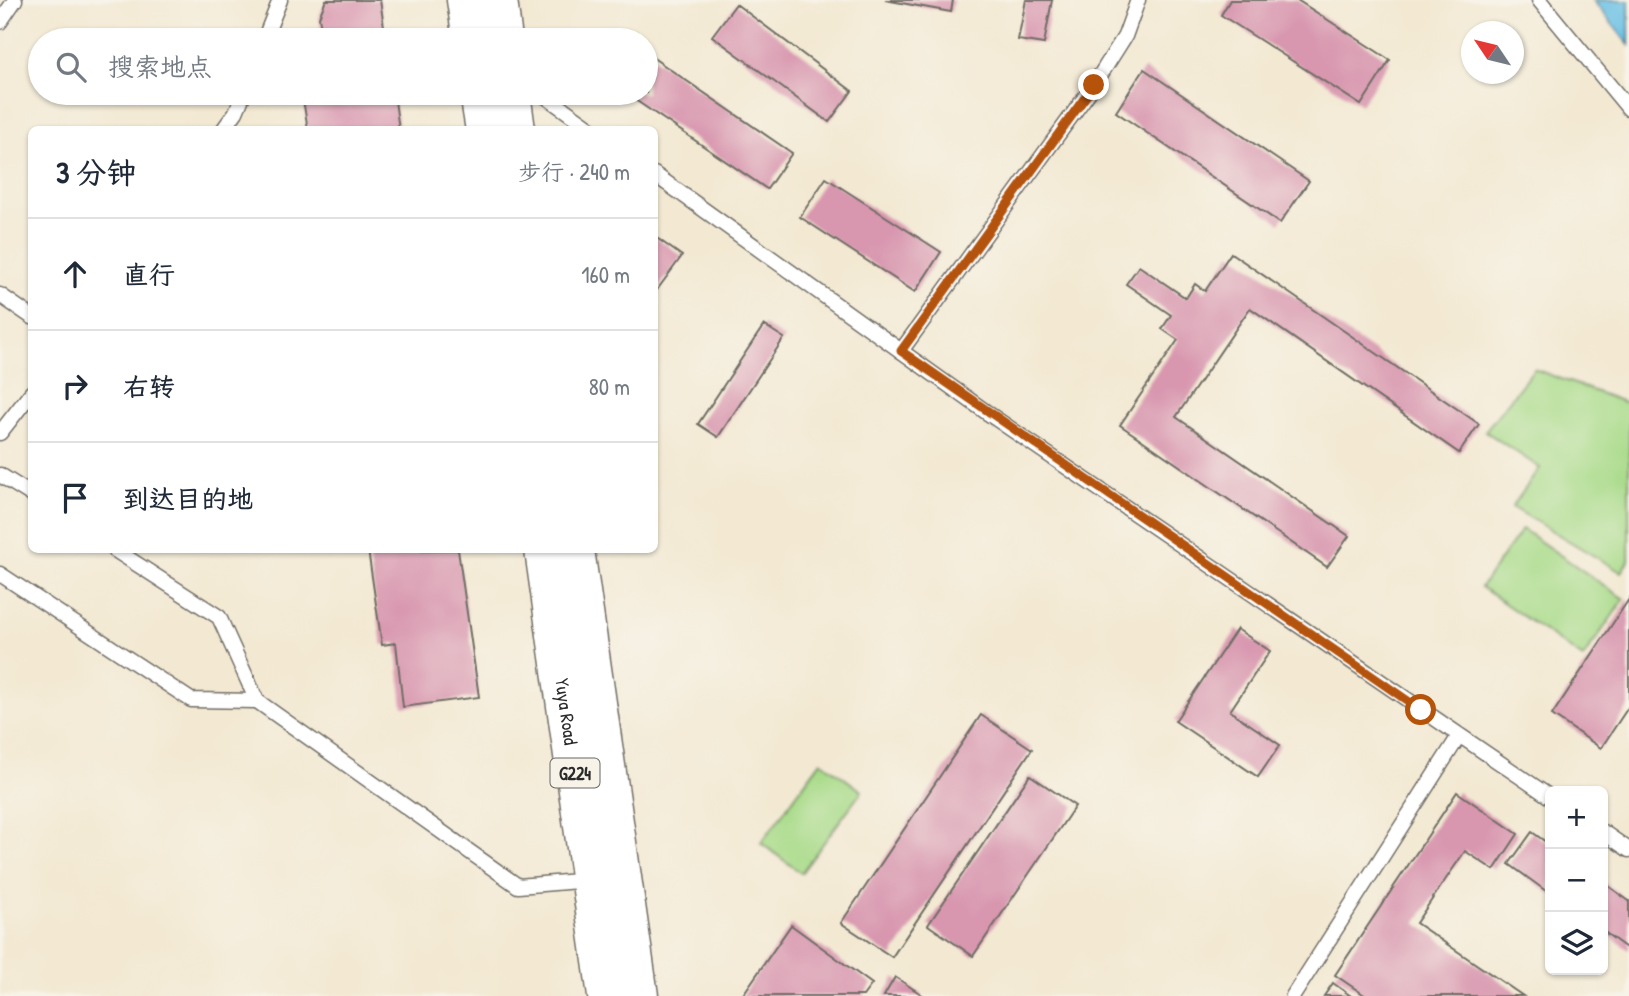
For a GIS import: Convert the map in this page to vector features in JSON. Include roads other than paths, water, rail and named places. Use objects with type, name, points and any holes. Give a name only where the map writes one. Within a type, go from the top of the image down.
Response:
[{"type":"highway","points":[[466,0],[470,28]]},
{"type":"highway","points":[[498,0],[502,28]]},
{"type":"highway","points":[[482,105],[484,126]]},
{"type":"highway","points":[[513,105],[515,126]]},
{"type":"highway","name":"Yuya Road","points":[[544,553],[607,996]]},
{"type":"highway","name":"Yuya Road","points":[[575,553],[639,996]]},
{"type":"lane","points":[[0,22],[15,0]]},
{"type":"lane","points":[[268,28],[279,0]]},
{"type":"lane","points":[[901,351],[1094,85],[1125,36],[1138,0]]},
{"type":"lane","points":[[1539,0],[1629,109]]},
{"type":"lane","points":[[226,126],[239,105]]},
{"type":"lane","points":[[558,105],[587,126]]},
{"type":"lane","points":[[658,177],[901,351],[1545,794]]},
{"type":"lane","points":[[0,295],[28,314]]},
{"type":"lane","points":[[0,433],[28,397]]},
{"type":"lane","points":[[0,475],[28,492]]},
{"type":"lane","points":[[121,553],[219,617],[257,701],[518,886],[591,880]]},
{"type":"lane","points":[[0,574],[191,700],[257,701]]},
{"type":"lane","points":[[1293,996],[1459,736]]},
{"type":"lane","points":[[1608,835],[1629,850]]},
{"type":"water","points":[[1593,0],[1629,0],[1629,45]]}]
